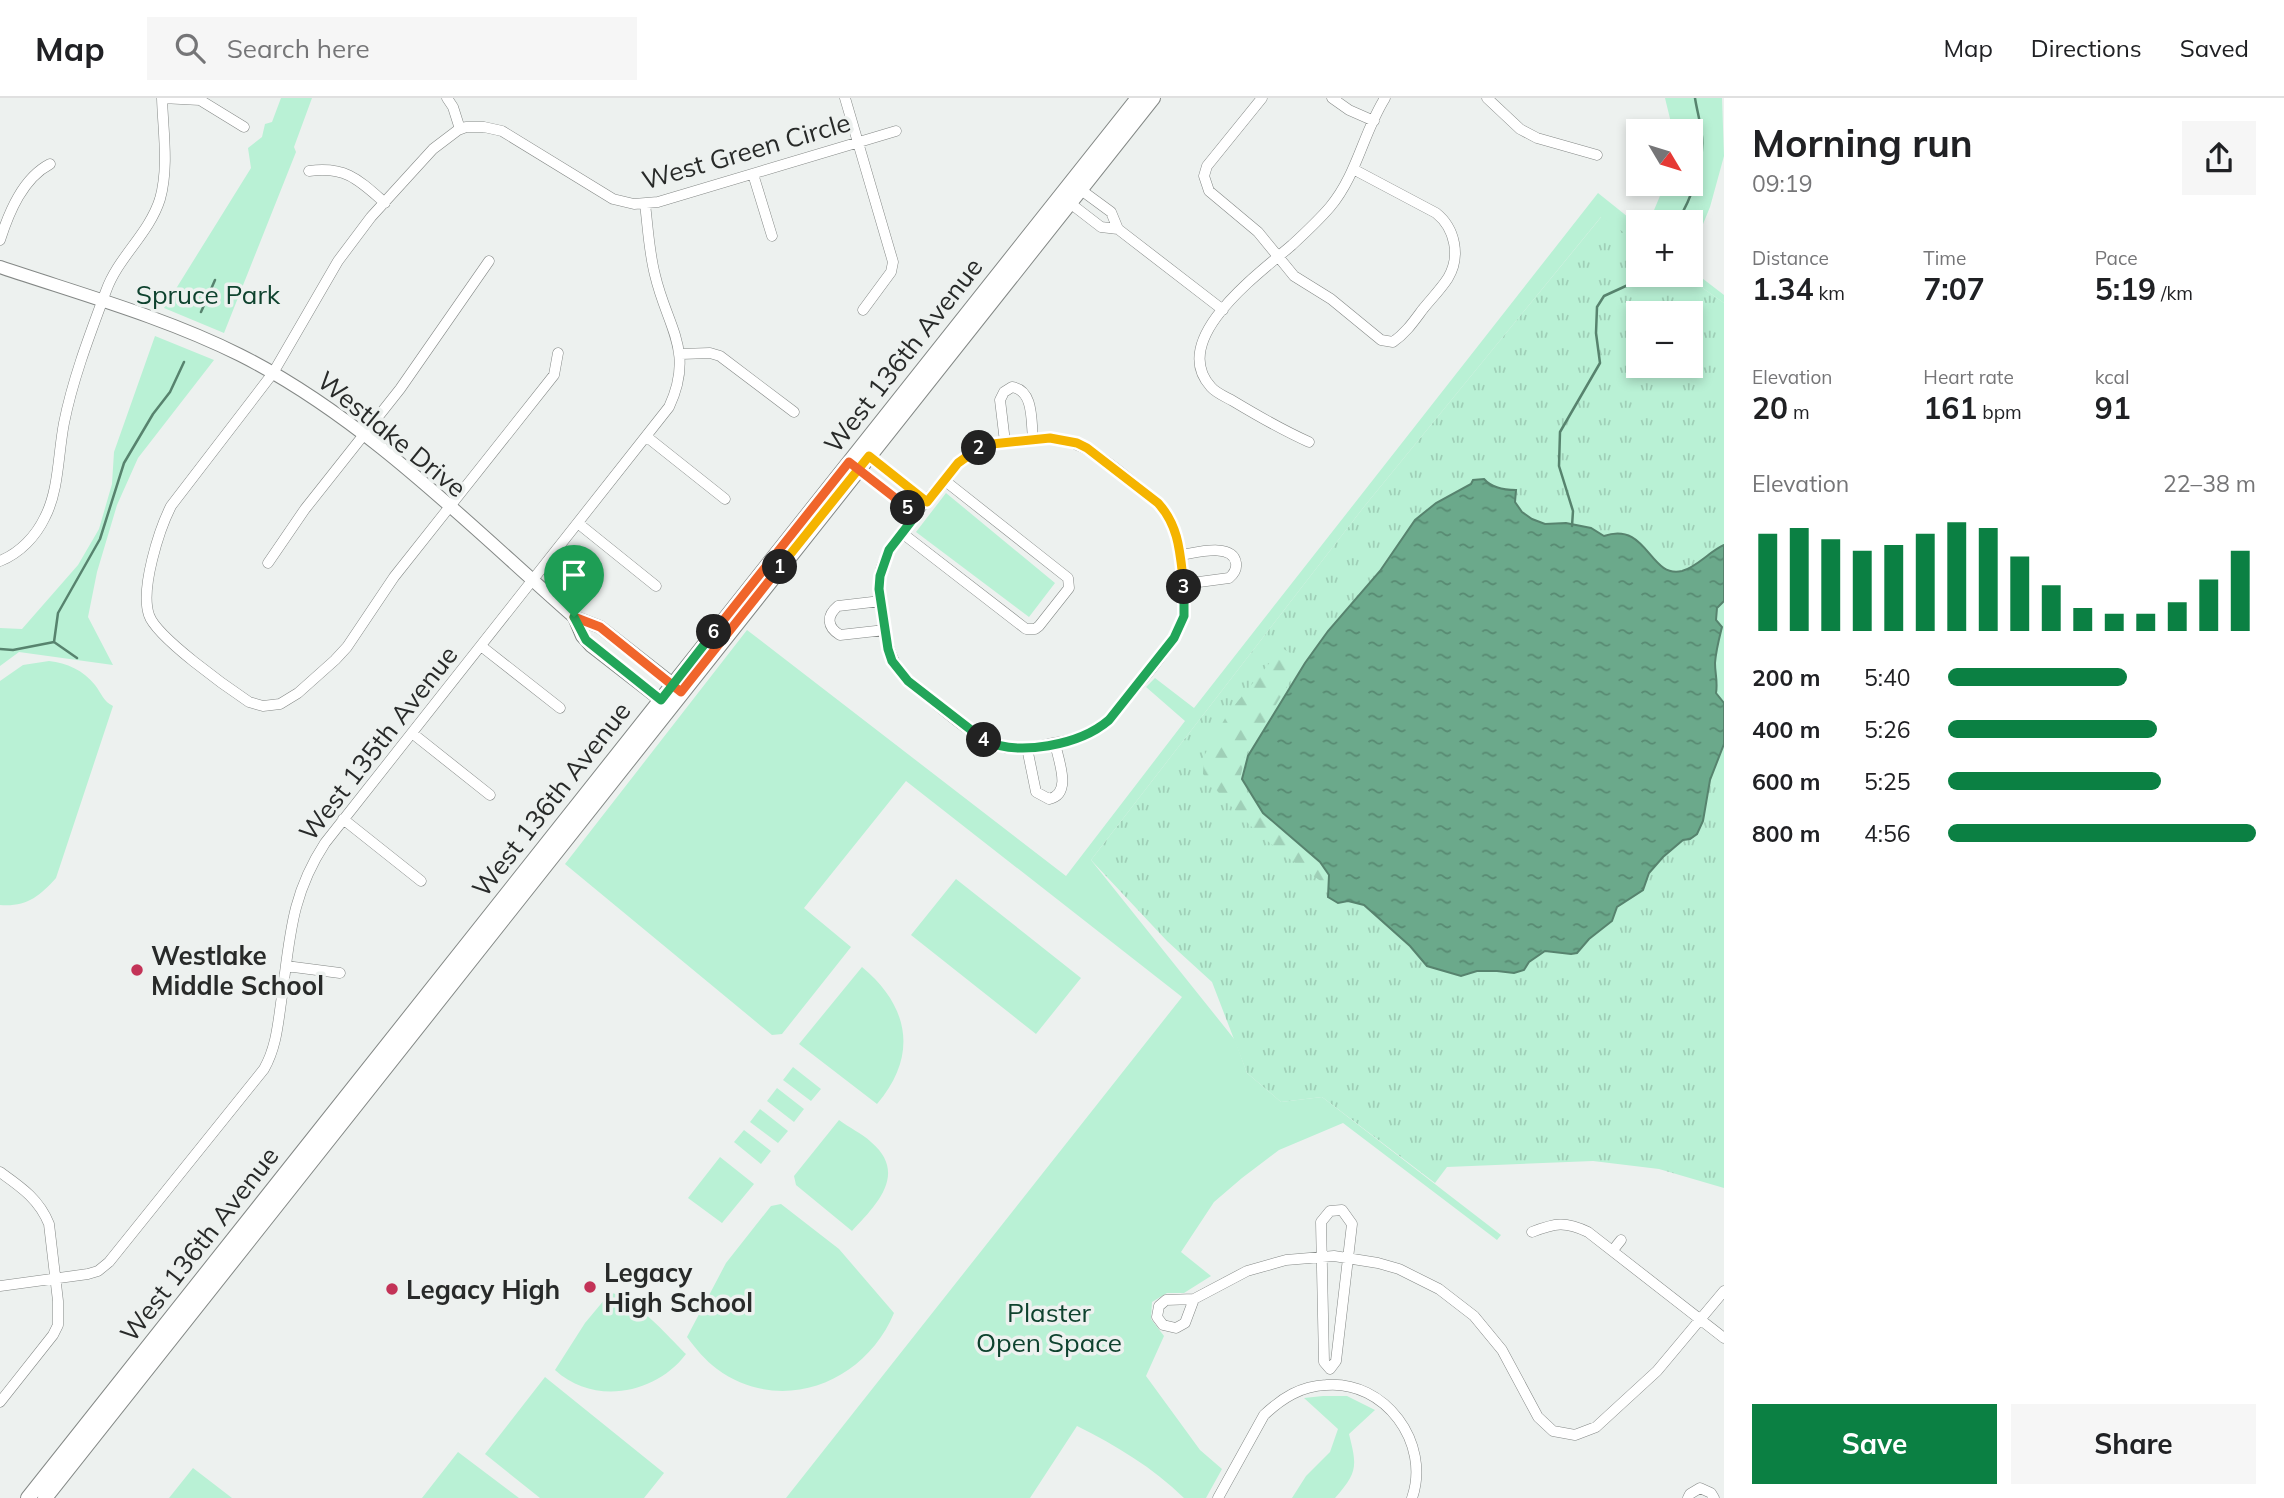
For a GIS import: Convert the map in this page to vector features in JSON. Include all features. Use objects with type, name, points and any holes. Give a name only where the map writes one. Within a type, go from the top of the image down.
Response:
[{"type":"main road","name":"West 136th Avenue","points":[[46,1498],[181,1315],[416,1008],[854,466],[1065,200],[1138,98]]},
{"type":"main road","name":"West 136th Avenue","points":[[1075,186],[1153,98]]},
{"type":"main road","name":"West 136th Avenue","points":[[29,1498],[417,1027],[665,703]]},
{"type":"main road","points":[[416,1008],[417,1027]]},
{"type":"street","points":[[0,561],[24,546],[45,519],[52,502],[69,403],[102,302],[115,271],[144,232],[160,200],[165,169],[162,98],[200,100],[244,127]]},
{"type":"street","points":[[447,98],[460,129],[433,149],[384,203],[338,261],[273,373],[171,506],[161,526],[146,601],[149,618],[165,637],[249,702],[262,706],[280,704],[298,693],[347,647],[394,577],[554,375],[558,353]]},
{"type":"street","points":[[845,98],[893,262],[885,283],[863,310]]},
{"type":"street","points":[[1262,98],[1207,166],[1204,176],[1209,191],[1258,232],[1294,276],[1331,299],[1381,340],[1393,342],[1405,332],[1447,279],[1452,269],[1452,230],[1436,213],[1353,169]]},
{"type":"street","points":[[1332,98],[1349,110],[1374,121]]},
{"type":"street","points":[[1309,442],[1213,390],[1200,364],[1200,351],[1204,336],[1238,290],[1317,222],[1332,205],[1353,169],[1385,98]]},
{"type":"street","points":[[1487,98],[1520,129],[1537,138],[1597,155]]},
{"type":"street","name":"West Green Circle","points":[[460,129],[484,127],[502,131],[613,199],[628,204],[645,204],[895,131]]},
{"type":"street","points":[[0,240],[26,184],[41,168],[50,164]]},
{"type":"street","points":[[309,171],[341,171],[359,180],[384,203]]},
{"type":"street","points":[[753,174],[772,236]]},
{"type":"street","points":[[1075,186],[1111,212],[1118,229],[1223,310]]},
{"type":"street","points":[[1065,200],[1101,227],[1118,229]]},
{"type":"street","name":"West 135th Avenue","points":[[0,1286],[88,1274],[109,1262],[264,1069],[278,1031],[292,918],[302,881],[318,853],[647,437],[672,400],[681,354],[654,274],[645,204]]},
{"type":"street","points":[[268,563],[305,509],[400,389],[489,261]]},
{"type":"street","name":"Westlake Drive","points":[[0,267],[210,341],[273,373],[323,404],[364,434],[574,617],[600,627],[677,688]]},
{"type":"street","points":[[681,354],[710,353],[720,356],[794,412]]},
{"type":"street","points":[[1004,442],[1000,400],[1004,392],[1012,387],[1022,389],[1028,397],[1033,439]]},
{"type":"street","points":[[647,437],[725,499]]},
{"type":"street","points":[[1063,439],[1087,448],[1158,503],[1173,523],[1181,555],[1184,584],[1184,616],[1174,638],[1109,720],[1086,736],[1027,748],[1004,748],[982,738],[908,681],[892,661],[881,601],[880,576],[883,562],[902,533],[967,455],[978,448],[1004,442],[1063,439]]},
{"type":"street","points":[[864,453],[927,502]]},
{"type":"street","points":[[854,466],[916,515]]},
{"type":"street","points":[[902,533],[1026,629],[1039,626],[1069,588],[1068,578],[944,480]]},
{"type":"street","points":[[579,524],[656,586]]},
{"type":"street","points":[[1181,555],[1224,550],[1232,555],[1236,563],[1236,569],[1229,578],[1184,584]]},
{"type":"street","points":[[881,601],[838,606],[831,614],[829,623],[832,629],[841,635],[885,630]]},
{"type":"street","name":"Westlake Drive","points":[[574,617],[586,640],[665,703]]},
{"type":"street","points":[[481,646],[560,708]]},
{"type":"street","points":[[412,733],[491,795]]},
{"type":"street","points":[[1027,748],[1036,792],[1049,799],[1058,796],[1063,787],[1055,743]]},
{"type":"street","points":[[343,819],[421,881]]},
{"type":"street","points":[[286,966],[340,973]]},
{"type":"street","points":[[0,1171],[32,1196],[43,1210],[49,1224],[59,1318],[56,1330],[0,1402]]},
{"type":"street","points":[[1328,1384],[1330,1369],[1336,1361],[1350,1258],[1352,1224],[1342,1210],[1330,1211],[1321,1222],[1324,1362],[1330,1369]]},
{"type":"street","points":[[1532,1232],[1553,1223],[1588,1232],[1724,1338]]},
{"type":"street","points":[[1613,1251],[1621,1240]]},
{"type":"street","points":[[1194,1299],[1227,1280],[1286,1260],[1322,1256],[1350,1258],[1399,1269],[1457,1301],[1502,1350],[1538,1417],[1553,1431],[1576,1440],[1596,1427],[1657,1371],[1724,1291]]},
{"type":"street","points":[[1323,1319],[1342,1320]]},
{"type":"street","points":[[1219,1498],[1264,1415],[1275,1404],[1298,1390],[1328,1384],[1355,1388],[1369,1394],[1387,1407],[1401,1423],[1414,1450],[1416,1478],[1412,1498]]},
{"type":"street","points":[[1688,1498],[1700,1488],[1711,1493],[1714,1498]]},
{"type":"green space","name":"Spruce Park","points":[[281,98],[312,98],[294,147],[296,152],[224,333],[164,308],[251,168],[248,148],[262,137],[265,124],[272,122]]},
{"type":"green space","points":[[1665,98],[1722,98],[1724,156],[1703,224],[1703,210],[1654,210],[1660,196],[1703,196],[1703,119],[1670,119]]},
{"type":"green space","name":"Plaster Open Space","points":[[1598,193],[1626,215],[1626,234],[1601,217],[1363,508],[1091,860],[1235,1040],[1247,1073],[1281,1102],[1322,1097],[1501,1235],[1497,1240],[1343,1123],[1279,1150],[1214,1202],[1181,1252],[1211,1276],[1184,1293],[1167,1293],[1152,1302],[1151,1319],[1164,1336],[1146,1376],[1200,1450],[1222,1469],[1206,1498],[1184,1498],[1134,1458],[1077,1426],[1030,1498],[786,1498],[1182,997],[906,781],[804,908],[851,947],[782,1034],[772,1035],[565,864],[747,630],[1066,876],[1185,721],[1146,687],[1155,678],[1194,708]]},
{"type":"green space","points":[[1602,216],[1626,233],[1626,287],[1701,287],[1724,303],[1724,1188],[1659,1169],[1593,1161],[1447,1167],[1435,1183],[1322,1097],[1281,1102],[1247,1073],[1212,982],[1167,941],[1091,860],[1363,508]]},
{"type":"green space","points":[[1703,279],[1724,295],[1724,303],[1701,287]]},
{"type":"green space","points":[[155,336],[214,360],[138,458],[117,505],[97,572],[88,617],[113,665],[19,652],[0,666],[0,628],[22,629],[78,565],[99,529],[112,484],[114,452]]},
{"type":"green space","points":[[946,493],[1055,583],[1029,617],[916,532]]},
{"type":"green space","points":[[1282,648],[1295,656],[1298,668],[1245,756],[1240,779],[1258,812],[1329,875],[1325,884],[1260,834],[1203,774],[1204,756],[1228,713]]},
{"type":"green space","points":[[49,661],[80,671],[113,706],[56,878],[44,891],[25,902],[0,905],[0,681],[23,665]]},
{"type":"green space","points":[[956,879],[1081,978],[1036,1034],[911,935]]},
{"type":"green space","points":[[862,967],[878,982],[890,999],[899,1015],[903,1032],[899,1068],[877,1104],[799,1044]]},
{"type":"green space","points":[[793,1067],[821,1089],[811,1101],[783,1080]]},
{"type":"green space","points":[[777,1088],[804,1109],[794,1122],[767,1101]]},
{"type":"green space","points":[[760,1109],[788,1131],[778,1143],[750,1122]]},
{"type":"green space","points":[[839,1120],[871,1142],[882,1154],[887,1166],[888,1178],[884,1189],[870,1211],[852,1231],[796,1185],[794,1176]]},
{"type":"green space","points":[[744,1130],[771,1151],[761,1164],[734,1142]]},
{"type":"green space","points":[[720,1157],[754,1184],[722,1223],[688,1198]]},
{"type":"green space","points":[[781,1204],[839,1249],[894,1313],[881,1337],[863,1358],[842,1374],[819,1385],[793,1390],[768,1390],[742,1383],[717,1369],[687,1337],[726,1263],[771,1206]]},
{"type":"green space","points":[[610,1293],[639,1308],[686,1354],[673,1368],[658,1378],[624,1391],[588,1388],[555,1370],[585,1323]]},
{"type":"green space","points":[[545,1377],[664,1473],[644,1498],[540,1498],[485,1454]]},
{"type":"green space","points":[[1347,1396],[1375,1410],[1349,1434],[1354,1468],[1348,1482],[1335,1498],[1292,1498],[1306,1476],[1330,1452],[1338,1429],[1304,1398]]},
{"type":"green space","points":[[458,1452],[519,1498],[422,1498]]},
{"type":"green space","points":[[193,1468],[232,1498],[169,1498]]},
{"type":"water","points":[[1484,479],[1498,488],[1516,490],[1515,502],[1522,512],[1532,519],[1545,524],[1566,523],[1591,528],[1604,536],[1630,536],[1662,567],[1671,571],[1688,569],[1724,545],[1724,601],[1717,608],[1716,620],[1722,627],[1715,663],[1716,693],[1724,703],[1724,744],[1710,780],[1703,821],[1697,834],[1683,840],[1663,857],[1649,873],[1643,890],[1617,907],[1612,921],[1589,939],[1577,953],[1545,951],[1529,962],[1524,970],[1514,973],[1477,971],[1461,976],[1427,966],[1410,946],[1364,905],[1348,901],[1338,903],[1328,897],[1329,875],[1320,862],[1263,813],[1242,779],[1248,756],[1305,663],[1328,631],[1380,571],[1415,520],[1436,503],[1471,484],[1473,480]]},
{"type":"waterway","points":[[1683,210],[1692,193],[1701,159],[1702,137],[1695,98]]},
{"type":"waterway","points":[[201,312],[215,280]]},
{"type":"waterway","points":[[1572,526],[1573,511],[1559,466],[1560,432],[1600,363],[1596,333],[1597,307],[1604,296],[1626,286]]},
{"type":"waterway","points":[[0,649],[13,650],[54,642],[58,613],[100,539],[124,463],[153,414],[170,392],[184,362]]},
{"type":"waterway","points":[[54,642],[77,658]]},
{"type":"place","name":"Westlake Middle School","points":[[137,970]]},
{"type":"place","name":"Legacy High School","points":[[590,1287]]},
{"type":"place","name":"Legacy High","points":[[392,1289]]},
{"type":"route","points":[[574,617],[582,636],[591,646],[661,700],[673,685],[776,554],[849,462],[858,469],[864,473],[916,515],[889,550],[880,576],[879,589],[892,661],[908,681],[982,738],[1004,748],[1018,749],[1080,737],[1091,733],[1109,720],[1174,638],[1184,616],[1185,593],[1178,537],[1167,512],[1087,448],[1063,439],[1050,438],[978,448],[958,463],[927,502],[869,456],[858,469],[681,692],[673,685],[600,627],[574,617]]}]
